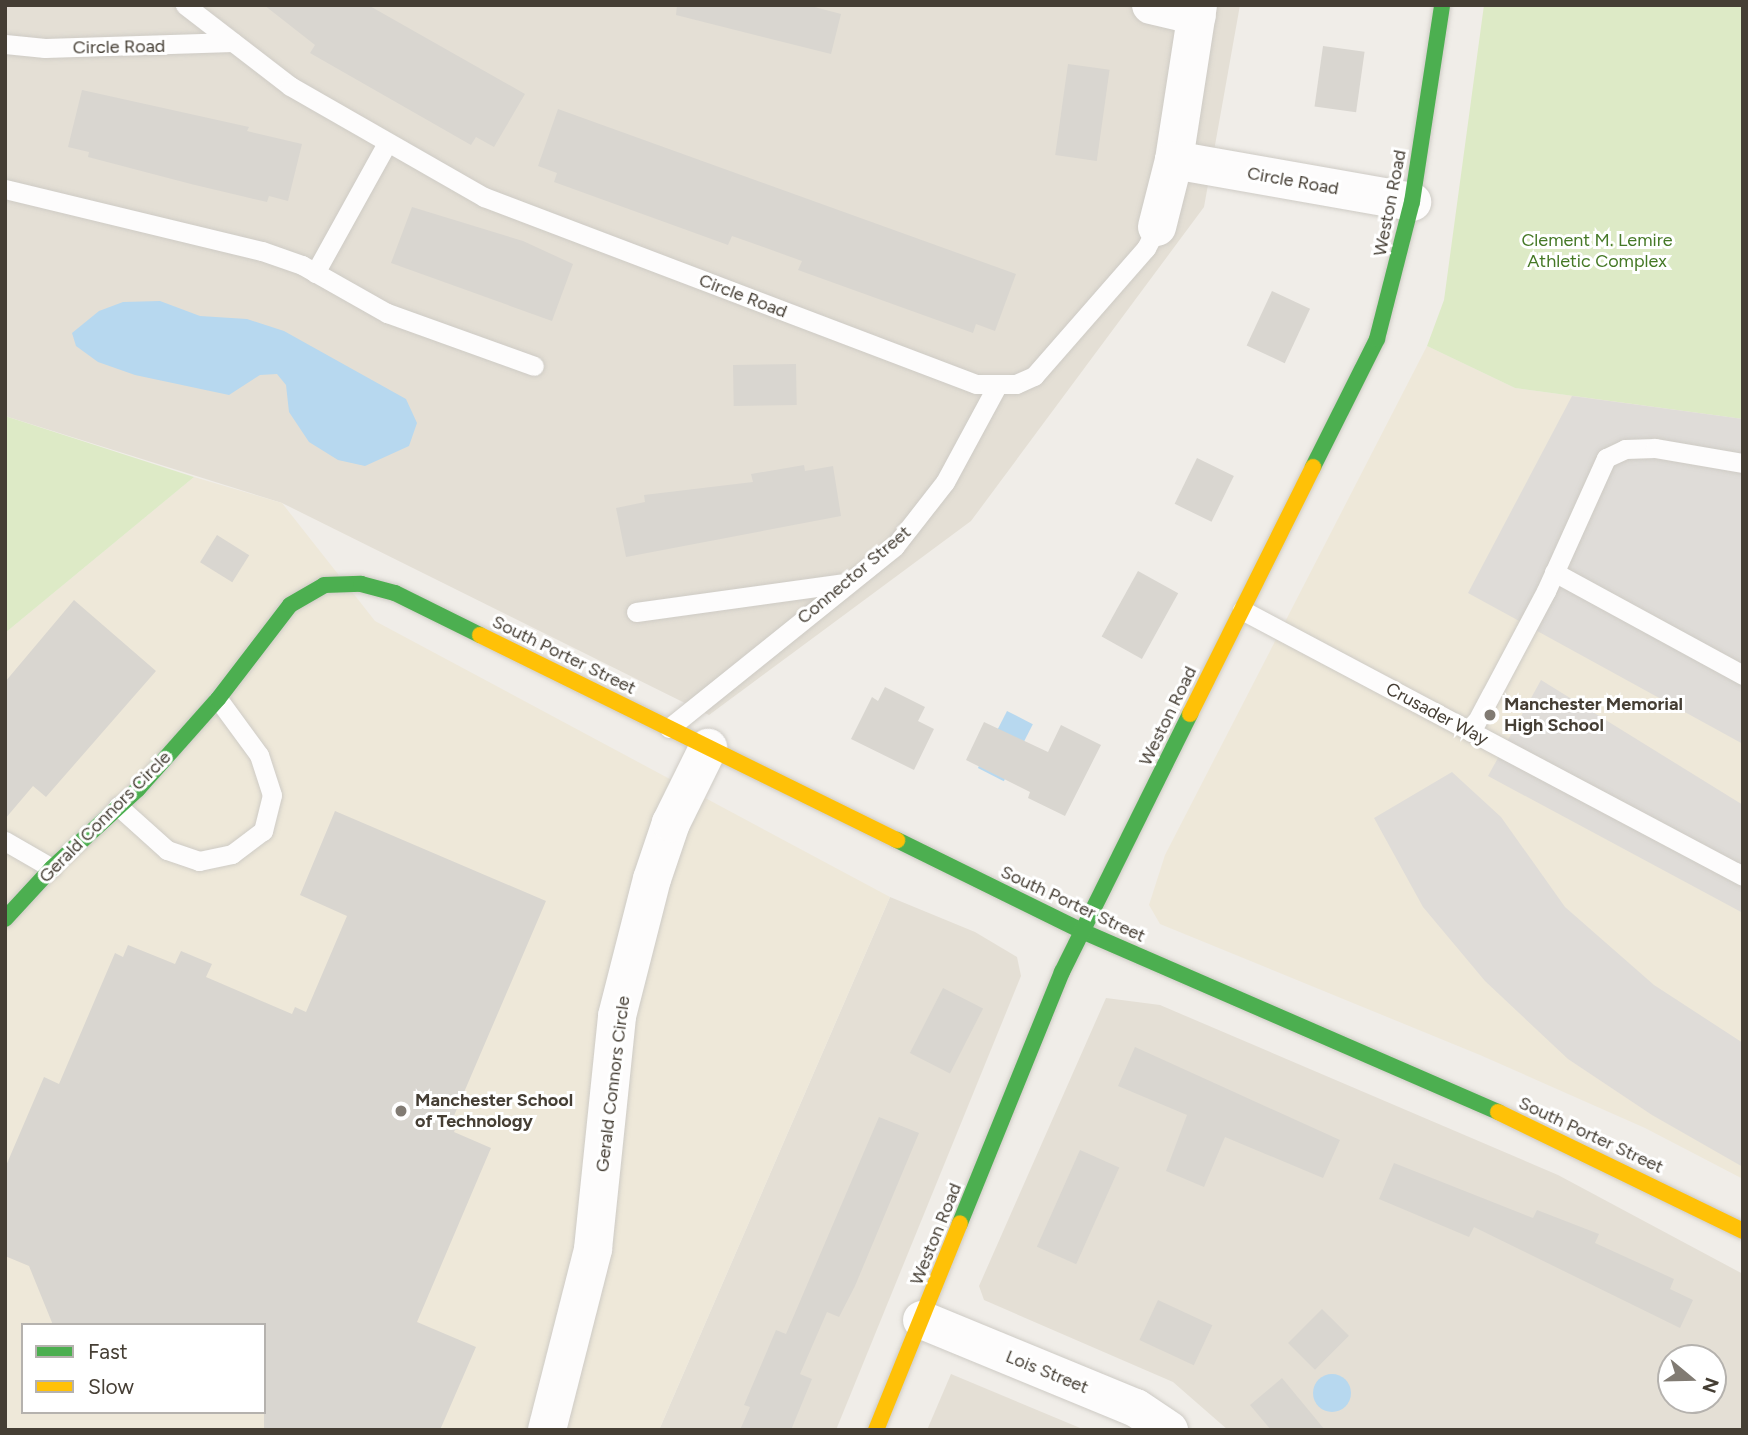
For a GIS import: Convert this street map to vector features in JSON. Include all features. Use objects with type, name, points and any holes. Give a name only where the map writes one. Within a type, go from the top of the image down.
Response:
[{"type":"street","points":[[1151,5],[1198,11]]},
{"type":"street","name":"Weston Road","points":[[876,1430],[1062,972],[1377,339],[1412,202],[1442,5]]},
{"type":"street","name":"Circle Road","points":[[1157,227],[1174,160],[1198,11]]},
{"type":"street","name":"Circle Road","points":[[1174,160],[1412,202]]},
{"type":"street","name":"Gerald Connors Circle","points":[[5,919],[52,867],[118,806],[218,699],[290,605],[324,585],[361,584],[396,593]]},
{"type":"street","name":"South Porter Street","points":[[396,593],[1082,931],[1531,1127],[1743,1231]]},
{"type":"street","name":"Gerald Connors Circle","points":[[547,1430],[593,1248],[617,1016],[652,879],[671,823],[708,748]]},
{"type":"street","name":"Lois Street","points":[[922,1320],[1136,1408],[1169,1430]]},
{"type":"lane","name":"Circle Road","points":[[185,5],[290,86],[484,197],[951,375],[997,386],[1034,376],[1146,248],[1157,227]]},
{"type":"lane","name":"Circle Road","points":[[5,44],[45,48],[233,43]]},
{"type":"lane","points":[[315,273],[387,143]]},
{"type":"lane","points":[[5,189],[211,237],[315,273],[387,313],[534,366]]},
{"type":"lane","name":"Connector Street","points":[[669,728],[846,583],[895,547],[915,525],[945,482],[997,386]]},
{"type":"lane","points":[[1471,732],[1554,572],[1606,458],[1625,449],[1655,448],[1743,463]]},
{"type":"lane","points":[[1554,572],[1743,675]]},
{"type":"lane","points":[[636,612],[846,583]]},
{"type":"lane","name":"Crusader Way","points":[[1242,610],[1743,876]]},
{"type":"lane","points":[[118,806],[167,850],[199,861],[232,854],[263,831],[272,795],[259,755],[218,699]]},
{"type":"lane","points":[[5,841],[52,867]]},
{"type":"shaded area","points":[[5,5],[1240,5],[1204,207],[971,521],[709,715],[282,503],[5,416]]},
{"type":"shaded area","name":"Manchester Memorial High School","points":[[1427,346],[1515,388],[1743,419],[1743,1179],[1645,1128],[1480,1055],[1160,924],[1149,905],[1165,855]]},
{"type":"shaded area","points":[[1572,396],[1743,419],[1743,744],[1468,593]]},
{"type":"shaded area","name":"Manchester School of Technology","points":[[194,477],[282,503],[375,621],[890,897],[659,1430],[5,1430],[5,633]]},
{"type":"shaded area","points":[[1541,680],[1743,805],[1743,913],[1488,776]]},
{"type":"shaded area","points":[[1452,772],[1501,817],[1565,907],[1654,985],[1743,1043],[1743,1167],[1652,1115],[1568,1059],[1485,981],[1423,907],[1374,818]]},
{"type":"shaded area","points":[[890,897],[975,932],[1017,957],[1021,976],[836,1430],[659,1430]]},
{"type":"shaded area","points":[[1106,998],[1160,1005],[1558,1175],[1743,1274],[1743,1430],[1228,1430],[1173,1382],[984,1300],[979,1286]]},
{"type":"shaded area","points":[[951,1374],[1085,1430],[927,1430]]},
{"type":"green space","name":"Clement M. Lemire Athletic Complex","points":[[1484,5],[1743,5],[1743,419],[1515,388],[1427,346],[1444,300]]},
{"type":"green space","points":[[5,416],[194,477],[5,633]]},
{"type":"water","points":[[160,301],[200,316],[247,319],[284,331],[406,399],[417,423],[409,446],[365,466],[338,460],[309,442],[289,412],[286,385],[277,374],[260,375],[229,395],[135,375],[98,362],[76,346],[72,333],[99,311],[123,302]]},
{"type":"water","points":[[1007,711],[1033,724],[1004,781],[978,768]]},
{"type":"water","points":[[1332,1374],[1346,1379],[1351,1393],[1346,1407],[1332,1412],[1318,1407],[1313,1393],[1318,1379]]},
{"type":"building","points":[[264,5],[368,5],[525,94],[494,147],[476,137],[471,145],[310,53],[315,45]]},
{"type":"building","points":[[677,5],[807,5],[841,14],[831,54],[676,15]]},
{"type":"building","points":[[1323,46],[1365,52],[1356,112],[1315,106]]},
{"type":"building","points":[[1068,64],[1110,70],[1097,161],[1055,155]]},
{"type":"building","points":[[82,90],[249,127],[247,131],[302,144],[288,201],[269,196],[267,202],[191,184],[88,157],[89,152],[68,147]]},
{"type":"building","points":[[558,109],[1016,274],[995,331],[976,324],[973,333],[798,270],[802,261],[732,236],[728,245],[554,182],[557,173],[538,166]]},
{"type":"building","points":[[412,207],[523,241],[573,264],[552,321],[391,263]]},
{"type":"building","points":[[1272,291],[1310,309],[1285,363],[1247,345]]},
{"type":"building","points":[[796,364],[797,405],[734,406],[733,365]]},
{"type":"building","points":[[1197,458],[1234,476],[1211,522],[1175,504]]},
{"type":"building","points":[[804,465],[805,471],[833,466],[841,516],[626,557],[616,508],[645,502],[644,495],[753,482],[751,474]]},
{"type":"building","points":[[217,535],[249,555],[232,582],[200,562]]},
{"type":"building","points":[[1138,571],[1178,593],[1142,659],[1102,637]]},
{"type":"building","points":[[74,600],[156,671],[46,797],[33,786],[5,819],[5,682]]},
{"type":"building","points":[[885,687],[925,707],[918,721],[934,729],[914,770],[851,739],[872,697],[878,701]]},
{"type":"building","points":[[984,722],[1048,752],[1061,725],[1101,745],[1065,816],[1028,798],[1030,792],[966,760]]},
{"type":"building","points":[[335,811],[546,901],[453,1118],[459,1121],[454,1132],[491,1148],[417,1322],[476,1347],[440,1430],[264,1430],[266,1323],[52,1323],[29,1266],[5,1256],[5,1168],[44,1077],[59,1084],[115,953],[123,957],[128,945],[175,964],[181,951],[212,964],[206,977],[292,1014],[295,1007],[306,1012],[347,916],[300,895]]},
{"type":"building","points":[[943,988],[983,1008],[950,1073],[910,1053]]},
{"type":"building","points":[[1135,1047],[1340,1140],[1323,1178],[1225,1137],[1204,1187],[1166,1171],[1187,1115],[1118,1086]]},
{"type":"building","points":[[879,1117],[919,1133],[855,1286],[839,1317],[827,1312],[800,1374],[812,1379],[791,1430],[740,1430],[750,1407],[744,1405],[776,1330],[786,1334]]},
{"type":"building","points":[[1080,1150],[1119,1167],[1076,1264],[1037,1247]]},
{"type":"building","points":[[1394,1163],[1533,1218],[1537,1210],[1599,1234],[1595,1243],[1674,1279],[1670,1289],[1693,1300],[1680,1328],[1474,1227],[1469,1237],[1379,1199]]},
{"type":"building","points":[[1158,1300],[1212,1325],[1194,1365],[1139,1340]]},
{"type":"building","points":[[1322,1309],[1349,1336],[1315,1370],[1288,1343]]},
{"type":"building","points":[[1282,1378],[1325,1430],[1271,1430],[1250,1405]]},
{"type":"traffic: fast","points":[[1313,467],[1377,339],[1412,202],[1442,5]]},
{"type":"traffic: fast","points":[[5,919],[52,868],[138,789],[218,699],[290,605],[324,585],[361,584],[395,593],[480,635]]},
{"type":"traffic: fast","points":[[960,1223],[1062,972],[1190,714]]},
{"type":"traffic: fast","points":[[897,840],[1082,931],[1498,1112]]},
{"type":"traffic: slow","points":[[1190,714],[1313,467]]},
{"type":"traffic: slow","points":[[480,635],[897,840]]},
{"type":"traffic: slow","points":[[1498,1112],[1743,1231]]},
{"type":"traffic: slow","points":[[876,1430],[960,1223]]},
{"type":"place","name":"Manchester Memorial High School","points":[[1490,715]]},
{"type":"place","name":"Manchester School of Technology","points":[[401,1111]]}]
